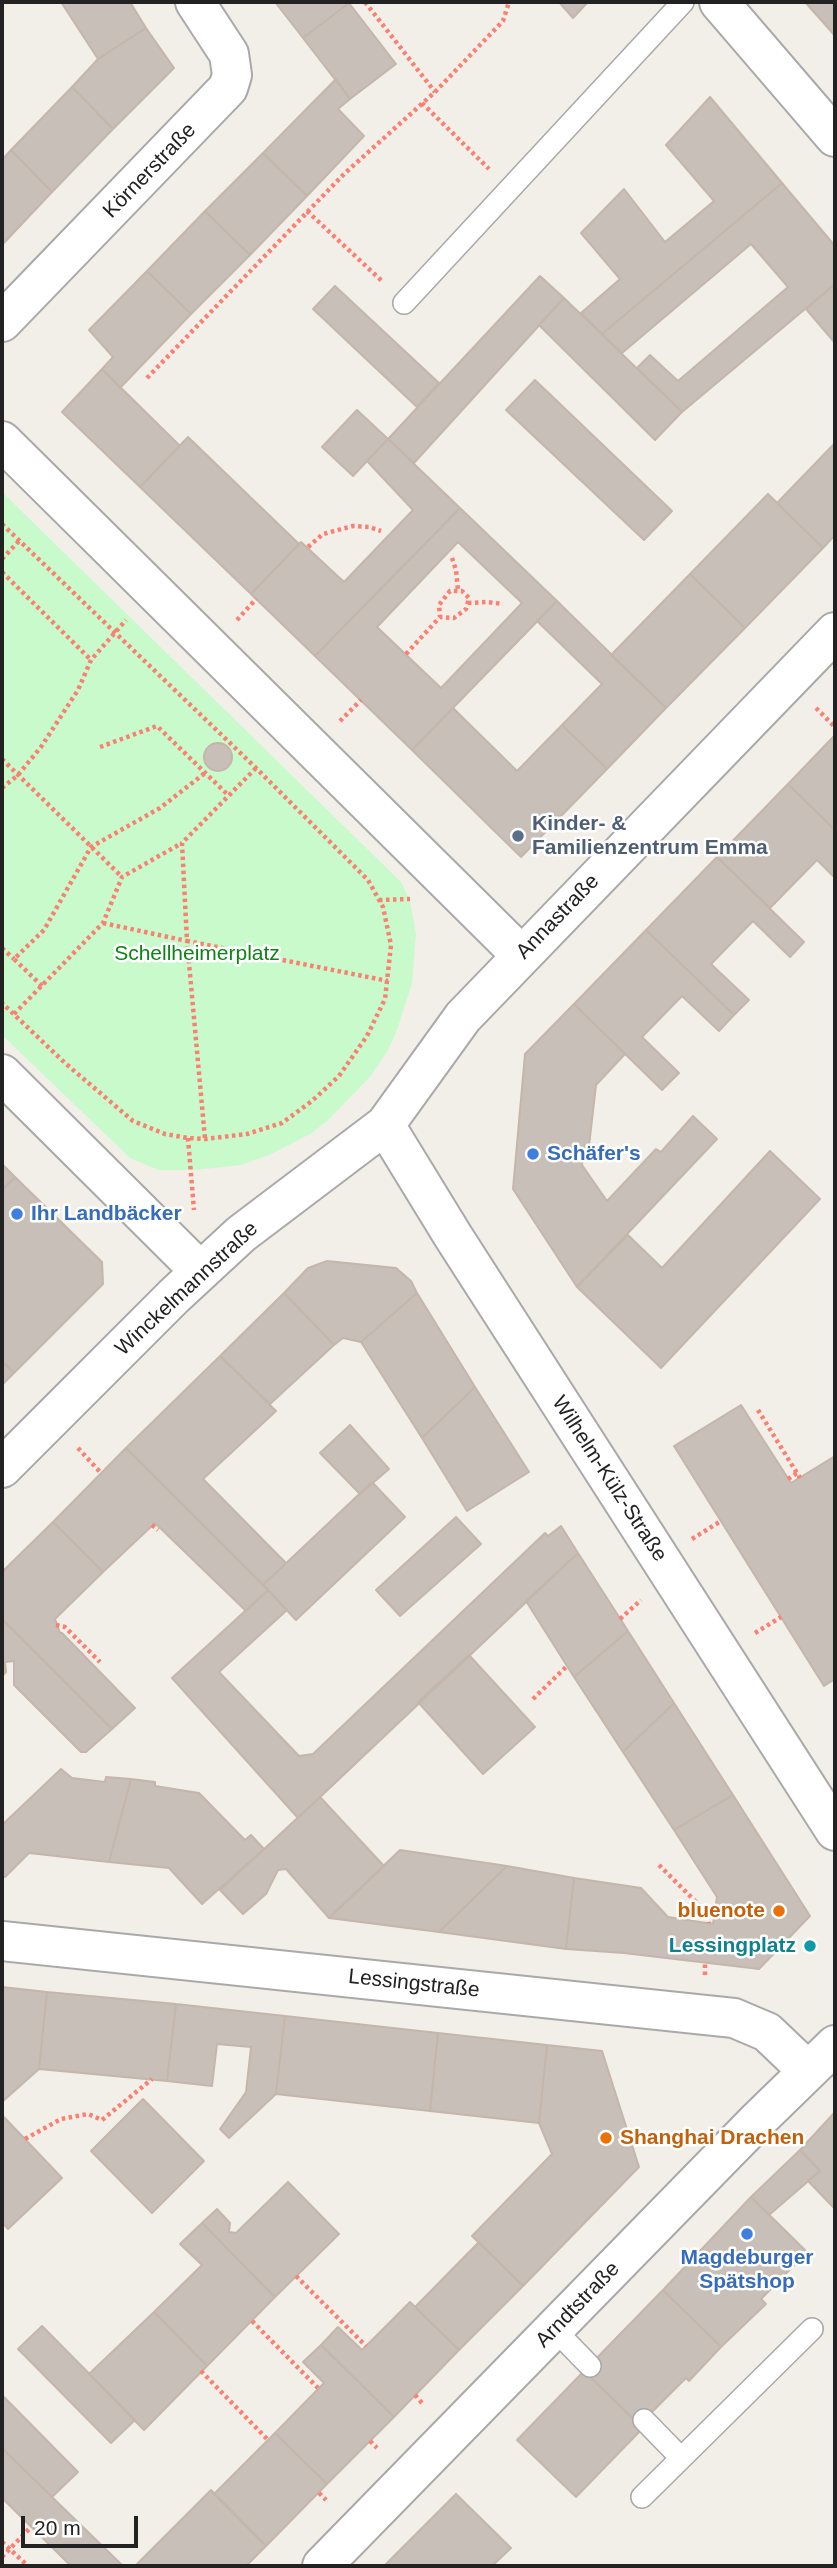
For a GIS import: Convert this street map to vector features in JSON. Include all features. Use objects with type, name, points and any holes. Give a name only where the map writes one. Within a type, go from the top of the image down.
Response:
[{"type":"street","name":"Körnerstraße","points":[[2,322],[228,88],[232,75],[229,54],[195,2]]},
{"type":"street","points":[[719,2],[835,137]]},
{"type":"street","points":[[2,441],[521,955]]},
{"type":"street","name":"Annastraße","points":[[385,1125],[463,1017],[835,632]]},
{"type":"street","points":[[2,1074],[200,1271]]},
{"type":"street","name":"Winckelmannstraße","points":[[2,1468],[200,1271],[241,1234],[385,1125]]},
{"type":"street","name":"Wilhelm-Külz-Straße","points":[[385,1125],[460,1247],[835,1831]]},
{"type":"street","name":"Lessingstraße","points":[[2,1941],[734,2018],[768,2032],[808,2071]]},
{"type":"street","name":"Arndtstraße","points":[[322,2566],[835,2045]]},
{"type":"lane","points":[[404,303],[683,2]]},
{"type":"lane","points":[[554,2329],[590,2365]]},
{"type":"lane","points":[[642,2497],[812,2329]]},
{"type":"lane","points":[[644,2420],[681,2458]]},
{"type":"path","points":[[365,2],[435,92]]},
{"type":"path","points":[[147,378],[344,174],[435,92],[503,21],[509,2]]},
{"type":"path","points":[[422,103],[509,189]]},
{"type":"path","points":[[307,211],[404,303]]},
{"type":"path","points":[[2,524],[256,768],[368,880],[383,907],[391,945],[385,999],[367,1036],[338,1076],[325,1090],[282,1123],[247,1134],[205,1139],[188,1138],[165,1134],[133,1121],[65,1063],[2,1003]]},
{"type":"path","points":[[307,547],[323,534],[353,526],[381,531]]},
{"type":"path","points":[[2,559],[19,541]]},
{"type":"path","points":[[452,558],[457,590]]},
{"type":"path","points":[[2,572],[91,660]]},
{"type":"path","points":[[2,788],[18,775],[41,747],[78,690],[91,660],[152,590]]},
{"type":"path","points":[[406,654],[440,617],[439,605],[450,592],[457,590],[469,598],[466,609],[454,618],[440,617]]},
{"type":"path","points":[[468,603],[503,604]]},
{"type":"path","points":[[100,747],[158,726],[228,795]]},
{"type":"path","points":[[2,759],[122,877]]},
{"type":"path","points":[[14,1014],[103,923],[122,877],[181,843],[256,768]]},
{"type":"path","points":[[14,959],[44,930],[91,847],[160,808],[205,773]]},
{"type":"path","points":[[181,843],[205,1139]]},
{"type":"path","points":[[103,923],[388,981]]},
{"type":"path","points":[[2,948],[42,986]]},
{"type":"path","points":[[188,1138],[200,1271]]},
{"type":"path","points":[[758,1410],[798,1475],[788,1479]]},
{"type":"path","points":[[712,1526],[720,1521]]},
{"type":"path","points":[[152,1525],[158,1530]]},
{"type":"path","points":[[751,1636],[781,1617]]},
{"type":"path","points":[[56,1625],[65,1627],[100,1662]]},
{"type":"path","points":[[533,1699],[567,1666]]},
{"type":"path","points":[[659,1865],[708,1914],[709,1923]]},
{"type":"path","points":[[25,2139],[61,2119],[88,2114],[102,2120],[152,2079]]},
{"type":"path","points":[[296,2276],[366,2346]]},
{"type":"path","points":[[252,2321],[318,2388]]},
{"type":"path","points":[[201,2371],[268,2440]]},
{"type":"path","points":[[415,2395],[422,2403]]},
{"type":"path","points":[[370,2441],[377,2448]]},
{"type":"path","points":[[319,2493],[326,2500]]},
{"type":"path","points":[[2,2557],[31,2527]]},
{"type":"path","points":[[2,2542],[28,2566]]},
{"type":"green space","name":"Schellheimerplatz","points":[[2,492],[401,882],[410,901],[416,934],[412,983],[387,1052],[370,1077],[328,1120],[312,1133],[269,1155],[241,1165],[195,1170],[158,1170],[130,1158],[2,1035]]},
{"type":"building","points":[[61,2],[130,2],[146,28],[98,59]]},
{"type":"building","points":[[275,2],[347,2],[349,3],[303,38]]},
{"type":"building","points":[[559,2],[588,2],[573,18]]},
{"type":"building","points":[[805,2],[835,2],[835,36],[829,29]]},
{"type":"building","points":[[349,3],[396,64],[350,99],[303,38]]},
{"type":"building","points":[[146,28],[174,68],[113,129],[72,87],[98,59]]},
{"type":"building","points":[[336,79],[350,99],[338,109],[364,136],[307,196],[263,153]]},
{"type":"building","points":[[72,87],[113,129],[52,192],[11,150]]},
{"type":"building","points":[[710,97],[782,183],[602,334],[581,313],[620,279],[581,233],[624,189],[665,242],[714,201],[666,145]]},
{"type":"building","points":[[11,150],[52,192],[2,245],[2,160]]},
{"type":"building","points":[[263,153],[307,196],[250,255],[205,211]]},
{"type":"building","points":[[782,183],[835,246],[835,284],[682,412],[637,368],[650,355],[678,381],[788,287],[751,244],[622,353],[602,334]]},
{"type":"building","points":[[205,211],[250,255],[191,314],[147,271]]},
{"type":"building","points":[[147,271],[191,314],[120,388],[102,369],[113,357],[89,330]]},
{"type":"building","points":[[540,276],[564,298],[414,463],[388,439]]},
{"type":"building","points":[[835,284],[835,343],[806,309]]},
{"type":"building","points":[[335,286],[439,383],[417,407],[313,309]]},
{"type":"building","points":[[564,298],[682,412],[655,440],[539,325]]},
{"type":"building","points":[[102,369],[180,446],[140,487],[62,412]]},
{"type":"building","points":[[535,380],[672,511],[644,540],[506,410]]},
{"type":"building","points":[[357,410],[388,439],[353,476],[322,447]]},
{"type":"building","points":[[188,437],[299,544],[251,594],[140,487]]},
{"type":"building","points":[[388,439],[460,508],[315,656],[251,594],[301,542],[344,582],[413,510],[367,461]]},
{"type":"building","points":[[835,443],[835,535],[823,548],[777,503]]},
{"type":"building","points":[[768,494],[823,548],[745,628],[690,574]]},
{"type":"building","points":[[460,508],[557,601],[412,750],[315,656]],"holes":[[[458,542],[522,603],[441,688],[377,627]]]},
{"type":"building","points":[[690,574],[745,628],[666,708],[611,655]]},
{"type":"building","points":[[557,601],[666,708],[607,769],[562,725],[602,684],[537,621]]},
{"type":"building","points":[[453,708],[517,771],[562,725],[607,769],[521,857],[412,750]]},
{"type":"building","points":[[835,735],[835,830],[788,784]]},
{"type":"building","points":[[218,743],[228,747],[232,757],[228,767],[218,771],[208,767],[204,757],[208,747]]},
{"type":"building","points":[[788,784],[835,830],[835,878],[817,860],[770,908],[717,857]]},
{"type":"building","points":[[717,857],[804,942],[790,957],[753,921],[711,964],[749,1000],[734,1015],[646,930]]},
{"type":"building","points":[[646,930],[734,1015],[719,1031],[682,996],[642,1037],[679,1073],[662,1090],[574,1004]]},
{"type":"building","points":[[574,1004],[625,1054],[596,1085],[589,1146],[585,1145],[582,1165],[607,1201],[656,1149],[661,1152],[693,1116],[717,1139],[577,1287],[513,1189],[525,1054]]},
{"type":"building","points":[[770,1151],[820,1199],[661,1368],[577,1287],[628,1235],[662,1268]]},
{"type":"building","points":[[2,1164],[15,1177],[2,1190]]},
{"type":"building","points":[[15,1177],[102,1262],[103,1284],[14,1373],[2,1361],[2,1190]]},
{"type":"building","points":[[327,1261],[396,1268],[411,1281],[417,1293],[361,1342],[343,1338],[334,1345],[284,1293],[308,1268]]},
{"type":"building","points":[[284,1293],[334,1345],[270,1404],[220,1356]]},
{"type":"building","points":[[417,1293],[475,1387],[422,1438],[361,1342]]},
{"type":"building","points":[[220,1356],[276,1411],[203,1479],[286,1563],[263,1585],[126,1448]]},
{"type":"building","points":[[2,1361],[14,1373],[2,1385]]},
{"type":"building","points":[[475,1387],[529,1472],[467,1511],[422,1438]]},
{"type":"building","points":[[741,1405],[791,1483],[835,1456],[835,1679],[824,1686],[674,1446]]},
{"type":"building","points":[[350,1425],[389,1469],[360,1494],[320,1453]]},
{"type":"building","points":[[126,1448],[268,1590],[246,1611],[155,1523],[103,1572],[53,1522]]},
{"type":"building","points":[[372,1482],[405,1517],[296,1620],[263,1585]]},
{"type":"building","points":[[456,1517],[481,1544],[400,1616],[376,1590]]},
{"type":"building","points":[[53,1522],[103,1572],[55,1619],[60,1633],[135,1708],[112,1729],[2,1619],[2,1572]]},
{"type":"building","points":[[561,1526],[578,1553],[298,1818],[172,1678],[268,1590],[287,1610],[219,1672],[299,1756],[313,1754],[545,1533],[548,1536]]},
{"type":"building","points":[[578,1553],[628,1631],[574,1677],[526,1601]]},
{"type":"building","points":[[2,1619],[112,1729],[86,1752],[81,1752],[14,1685],[14,1661],[5,1662],[6,1672],[2,1676]]},
{"type":"building","points":[[628,1631],[674,1703],[623,1752],[574,1677]]},
{"type":"building","points":[[469,1655],[535,1727],[483,1774],[418,1702]]},
{"type":"building","points":[[674,1703],[733,1795],[674,1830],[623,1752]]},
{"type":"building","points":[[61,1769],[72,1778],[105,1782],[106,1777],[131,1779],[109,1862],[29,1853],[2,1877],[2,1825]]},
{"type":"building","points":[[131,1779],[199,1793],[245,1840],[251,1835],[264,1849],[202,1904],[169,1868],[109,1862]]},
{"type":"building","points":[[733,1795],[810,1916],[759,1969],[566,1949],[574,1878],[641,1888],[668,1917],[713,1924],[717,1897],[674,1830]]},
{"type":"building","points":[[320,1797],[384,1866],[329,1918],[286,1869],[278,1870],[266,1894],[243,1914],[220,1890]]},
{"type":"building","points":[[400,1850],[507,1866],[439,1932],[329,1918]]},
{"type":"building","points":[[507,1866],[574,1878],[566,1949],[439,1932]]},
{"type":"building","points":[[2,1987],[47,1992],[39,2069],[2,2102]]},
{"type":"building","points":[[47,1992],[176,2004],[167,2081],[39,2069]]},
{"type":"building","points":[[176,2004],[285,2016],[276,2094],[229,2138],[220,2129],[246,2092],[251,2047],[217,2044],[212,2086],[167,2081]]},
{"type":"building","points":[[285,2016],[438,2033],[430,2111],[276,2094]]},
{"type":"building","points":[[438,2033],[547,2045],[539,2123],[430,2111]]},
{"type":"building","points":[[547,2045],[602,2051],[639,2167],[523,2286],[472,2236],[552,2154],[539,2123]]},
{"type":"building","points":[[143,2099],[204,2161],[152,2213],[91,2151]]},
{"type":"building","points":[[835,2112],[835,2209],[808,2181],[820,2171],[800,2150]]},
{"type":"building","points":[[2,2115],[62,2178],[8,2229],[2,2222]]},
{"type":"building","points":[[800,2150],[820,2171],[769,2215],[751,2197]]},
{"type":"building","points":[[288,2182],[339,2234],[275,2297],[202,2223],[217,2209],[230,2223],[229,2232],[236,2233]]},
{"type":"building","points":[[751,2197],[807,2252],[761,2299],[766,2304],[721,2347],[663,2290]]},
{"type":"building","points":[[202,2223],[275,2297],[207,2366],[154,2312],[202,2265],[180,2244]]},
{"type":"building","points":[[479,2242],[523,2286],[459,2350],[415,2307]]},
{"type":"building","points":[[663,2290],[721,2347],[689,2381],[686,2378],[639,2425],[584,2371]]},
{"type":"building","points":[[410,2302],[459,2350],[394,2417],[321,2345],[338,2327],[362,2350]]},
{"type":"building","points":[[154,2312],[207,2366],[144,2430],[89,2374]]},
{"type":"building","points":[[42,2326],[135,2420],[111,2443],[18,2349]]},
{"type":"building","points":[[321,2345],[394,2417],[327,2484],[275,2433],[324,2383],[303,2362]]},
{"type":"building","points":[[584,2371],[643,2428],[576,2497],[517,2440]]},
{"type":"building","points":[[2,2395],[78,2472],[52,2497],[2,2448]]},
{"type":"building","points":[[275,2433],[327,2484],[266,2546],[214,2494]]},
{"type":"building","points":[[2,2448],[123,2566],[71,2566],[2,2498]]},
{"type":"building","points":[[211,2490],[266,2546],[246,2566],[135,2566]]},
{"type":"building","points":[[456,2494],[511,2548],[492,2566],[384,2566]]},
{"type":"place","name":"Kinder- & Familienzentrum Emma","points":[[518,836]]},
{"type":"place","name":"Schäfer's","points":[[533,1154]]},
{"type":"place","name":"Ihr Landbäcker","points":[[17,1214]]},
{"type":"place","name":"bluenote","points":[[779,1911]]},
{"type":"place","name":"Lessingplatz","points":[[810,1946]]},
{"type":"place","name":"Shanghai Drachen","points":[[606,2138]]},
{"type":"place","name":"Magdeburger Spätshop","points":[[747,2234]]}]
